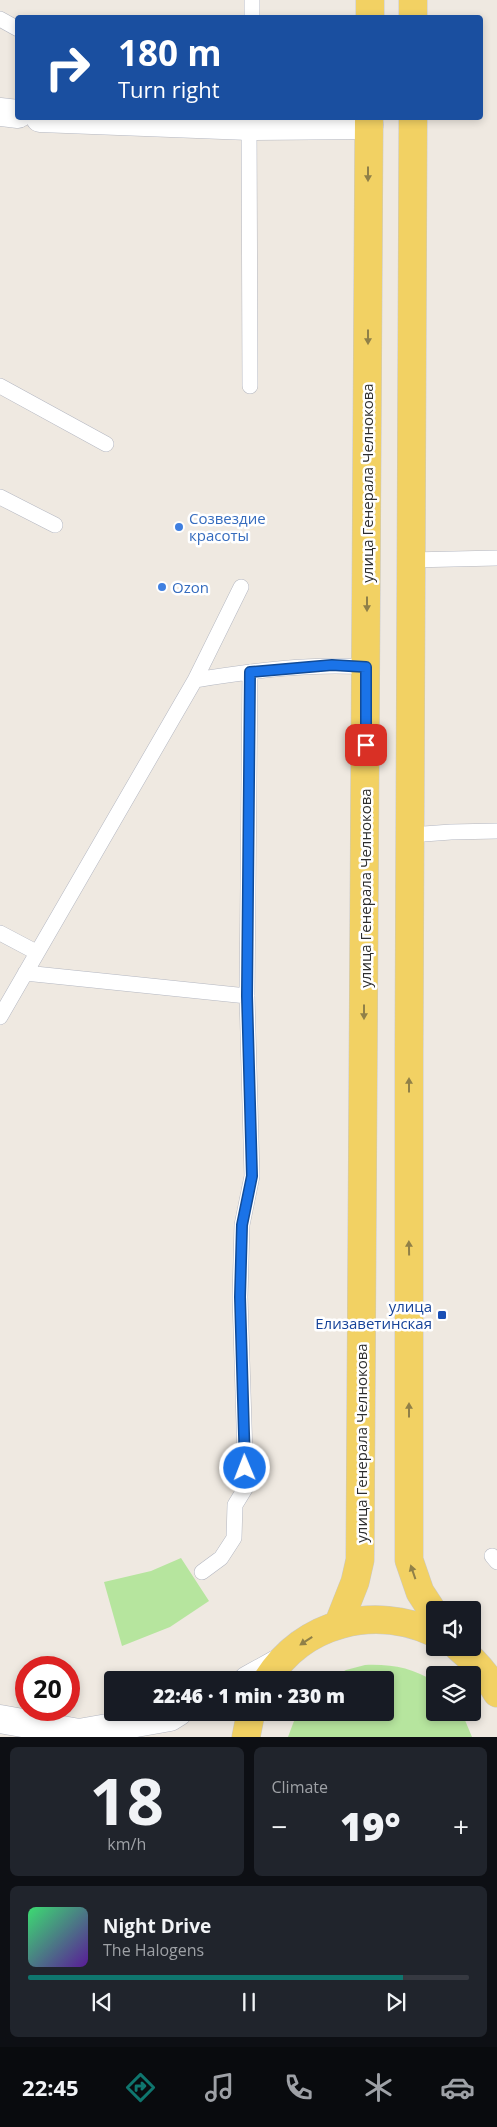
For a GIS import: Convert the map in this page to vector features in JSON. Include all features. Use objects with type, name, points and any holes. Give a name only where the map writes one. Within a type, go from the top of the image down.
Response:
[{"type":"main road","points":[[370,0],[370,15]]},
{"type":"main road","points":[[413,0],[413,15]]},
{"type":"main road","points":[[413,120],[409,1560],[420,1592],[426,1601]]},
{"type":"main road","name":"улица Генерала Челнокова","points":[[338,1625],[355,1582],[360,1560],[369,121]]},
{"type":"main road","points":[[273,1671],[305,1640],[338,1625],[380,1619],[418,1625],[426,1629]]},
{"type":"main road","points":[[469,1656],[490,1680],[497,1693]]},
{"type":"main road","points":[[246,1737],[249,1721]]},
{"type":"street","points":[[0,112],[15,114]]},
{"type":"street","points":[[146,120],[249,122],[369,121]]},
{"type":"street","points":[[0,1719],[83,1735],[147,1721]]},
{"type":"lane","points":[[252,0],[252,15]]},
{"type":"lane","points":[[0,19],[15,27]]},
{"type":"lane","points":[[249,122],[250,386]]},
{"type":"lane","points":[[0,386],[106,444]]},
{"type":"lane","points":[[0,497],[55,525]]},
{"type":"lane","points":[[411,560],[497,558]]},
{"type":"lane","points":[[0,1016],[195,680],[241,587]]},
{"type":"lane","points":[[195,680],[250,672],[332,665],[366,667]]},
{"type":"lane","points":[[202,1572],[221,1558],[234,1538],[236,1505],[246,1487],[240,1297],[242,1225],[252,1176],[247,996],[250,672]]},
{"type":"lane","points":[[410,835],[497,831]]},
{"type":"lane","points":[[0,933],[36,952]]},
{"type":"lane","points":[[25,973],[247,996]]},
{"type":"green space","points":[[181,1558],[209,1601],[170,1627],[122,1646],[104,1582],[151,1571]]},
{"type":"green space","points":[[365,1665],[384,1665],[410,1670],[426,1676],[426,1721],[465,1721],[472,1737],[288,1737],[294,1721],[394,1721],[394,1671],[344,1671]]},
{"type":"place","name":"Созвездие красоты","points":[[179,527]]},
{"type":"place","name":"Ozon","points":[[162,587]]},
{"type":"place","name":"улица Елизаветинская","points":[[442,1315]]},
{"type":"route","points":[[245,1468],[240,1297],[242,1225],[252,1176],[247,996],[250,672],[332,665],[366,667],[366,745]]}]
